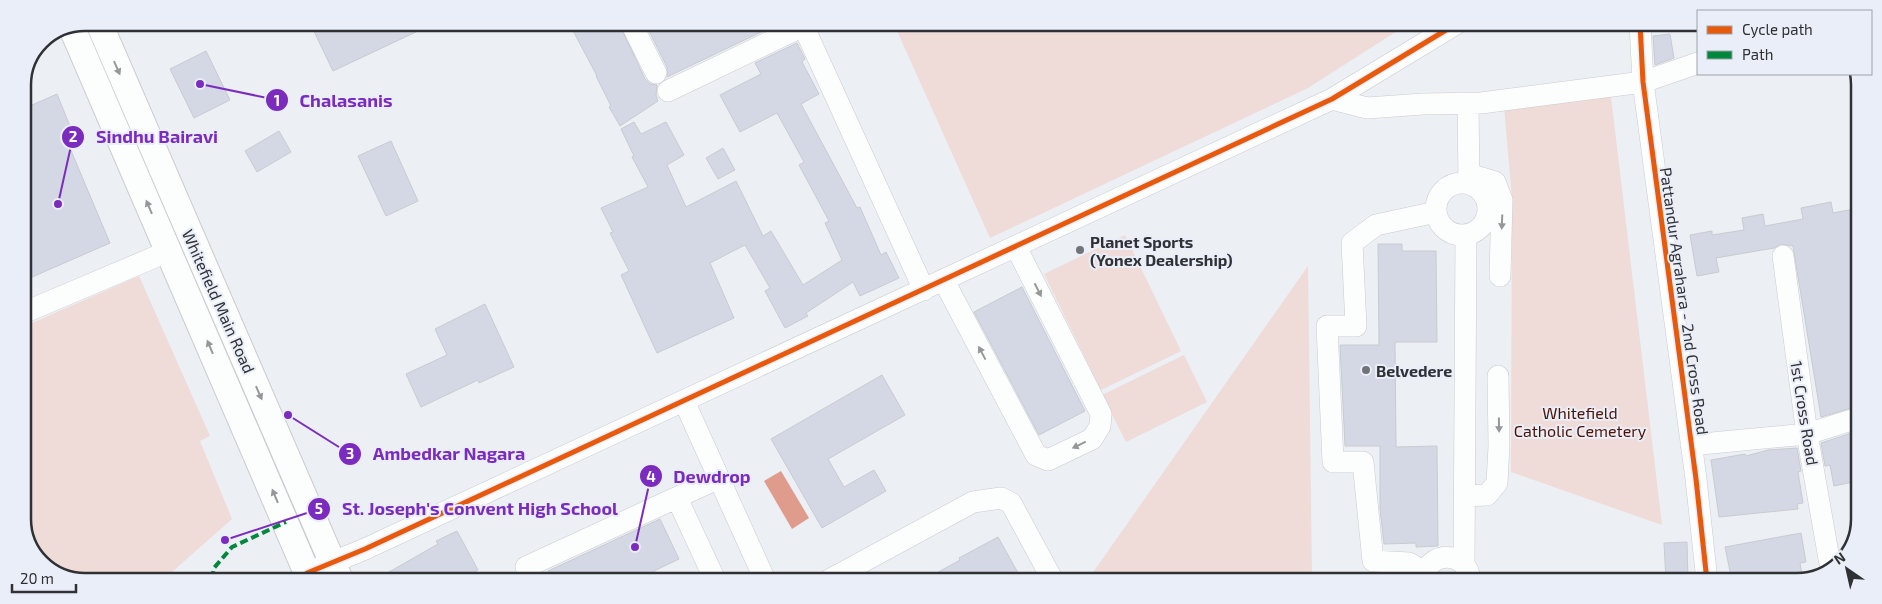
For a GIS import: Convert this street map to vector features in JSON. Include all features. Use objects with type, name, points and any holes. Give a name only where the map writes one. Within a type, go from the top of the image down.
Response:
[{"type":"main road","name":"Whitefield Main Road","points":[[103,31],[337,570]]},
{"type":"main road","name":"Whitefield Main Road","points":[[74,32],[307,573]]},
{"type":"street","points":[[635,31],[656,73]]},
{"type":"street","points":[[668,91],[790,31]]},
{"type":"street","points":[[805,31],[924,290]]},
{"type":"street","points":[[322,573],[337,570],[350,556],[1332,99],[1444,31]]},
{"type":"street","name":"Pattandur Agrahara - 2nd Cross Road","points":[[1640,31],[1643,82],[1706,573]]},
{"type":"street","points":[[1332,99],[1367,108],[1422,104],[1481,103],[1643,82],[1697,63]]},
{"type":"street","points":[[1468,103],[1469,178],[1487,201],[1488,209],[1482,225],[1466,235],[1450,232],[1443,227],[1436,212],[1436,204],[1444,189],[1452,184],[1469,178],[1495,182],[1502,200],[1500,276]]},
{"type":"street","points":[[1419,573],[1409,563],[1373,560],[1363,462],[1333,462],[1327,326],[1356,326],[1352,243],[1376,225],[1436,212]]},
{"type":"street","points":[[1466,235],[1465,496],[1467,573]]},
{"type":"street","points":[[944,281],[1036,455],[1048,460],[1092,439],[1100,426],[1101,414],[1016,247]]},
{"type":"street","points":[[31,310],[169,251]]},
{"type":"street","name":"1st Cross Road","points":[[1783,256],[1807,434],[1826,544]]},
{"type":"street","points":[[1465,496],[1487,495],[1497,483],[1499,446],[1498,376]]},
{"type":"street","points":[[684,401],[762,573]]},
{"type":"street","points":[[1691,445],[1807,434],[1851,420]]},
{"type":"street","points":[[529,573],[526,567],[719,478]]},
{"type":"street","points":[[677,498],[712,573]]},
{"type":"street","points":[[842,573],[972,502],[1001,498],[1011,503],[1049,573]]},
{"type":"street","points":[[1426,573],[1434,560],[1449,557],[1467,573]]},
{"type":"green space","points":[[897,31],[1397,31],[1308,88],[990,238]]},
{"type":"green space","name":"Whitefield Catholic Cemetery","points":[[1611,97],[1662,525],[1511,472],[1512,197],[1504,107]]},
{"type":"green space","points":[[1125,235],[1181,351],[1101,390],[1044,274]]},
{"type":"green space","points":[[1308,266],[1312,573],[1093,573]]},
{"type":"green space","points":[[139,276],[210,436],[200,441],[232,519],[171,573],[85,573],[71,571],[55,564],[42,552],[35,539],[31,522],[31,323]]},
{"type":"green space","points":[[1184,355],[1207,402],[1126,442],[1102,395]]},
{"type":"shaded area","points":[[781,471],[809,518],[792,529],[764,481]]},
{"type":"building","points":[[314,31],[418,31],[333,71]]},
{"type":"building","points":[[573,31],[623,31],[645,79],[650,84],[657,85],[656,95],[658,101],[620,126],[609,107],[611,106]]},
{"type":"building","points":[[649,31],[763,31],[667,77],[667,67]]},
{"type":"building","points":[[1670,34],[1674,58],[1655,65],[1653,36]]},
{"type":"building","points":[[797,43],[805,59],[802,62],[819,94],[801,104],[857,208],[860,207],[881,255],[886,252],[899,278],[860,296],[853,282],[806,313],[808,316],[785,328],[765,291],[770,288],[745,245],[710,263],[734,318],[657,353],[621,275],[629,271],[610,233],[613,232],[601,208],[648,187],[632,157],[634,156],[621,129],[634,122],[641,134],[666,122],[684,155],[667,165],[686,207],[736,181],[763,236],[771,231],[803,285],[842,260],[825,223],[829,221],[799,165],[804,162],[777,113],[740,132],[720,95],[761,74],[755,63]]},
{"type":"building","points":[[206,51],[230,100],[194,118],[170,69]]},
{"type":"building","points":[[57,94],[72,131],[64,134],[110,243],[31,278],[31,105]]},
{"type":"building","points":[[279,131],[291,152],[257,172],[245,151]]},
{"type":"building","points":[[391,141],[418,201],[386,216],[358,156]]},
{"type":"building","points":[[723,148],[735,170],[718,179],[706,158]]},
{"type":"building","points":[[1831,202],[1833,213],[1851,210],[1851,408],[1821,417],[1793,246],[1781,244],[1774,248],[1716,258],[1719,272],[1697,276],[1690,235],[1712,231],[1712,235],[1744,230],[1742,218],[1763,214],[1765,226],[1803,219],[1801,208]]},
{"type":"building","name":"Belvedere","points":[[1378,244],[1402,244],[1402,251],[1436,251],[1437,342],[1395,342],[1396,447],[1437,446],[1438,546],[1416,547],[1416,543],[1384,544],[1380,509],[1380,446],[1345,446],[1340,345],[1379,345]]},
{"type":"building","points":[[1022,287],[1085,411],[1039,435],[974,312]]},
{"type":"building","points":[[485,304],[514,367],[479,383],[478,380],[421,407],[406,374],[447,355],[435,329]]},
{"type":"building","points":[[882,375],[905,415],[828,459],[844,487],[874,470],[886,491],[822,528],[771,439]]},
{"type":"building","points":[[1851,433],[1851,482],[1834,486],[1830,465],[1825,466],[1821,443]]},
{"type":"building","points":[[1797,448],[1801,471],[1798,472],[1803,503],[1797,504],[1798,509],[1719,517],[1711,460],[1745,454],[1746,456],[1768,450]]},
{"type":"building","points":[[660,519],[679,559],[654,571],[655,573],[549,573],[548,571]]},
{"type":"building","points":[[457,531],[478,570],[473,573],[387,573],[438,544],[436,541]]},
{"type":"building","points":[[1801,533],[1806,562],[1800,563],[1802,573],[1730,573],[1725,547]]},
{"type":"building","points":[[998,537],[1018,573],[937,573],[960,560],[959,558]]},
{"type":"building","points":[[1687,542],[1688,573],[1666,573],[1664,543]]},
{"type":"marked path","points":[[213,573],[214,568],[232,547],[286,522]]},
{"type":"cycle path","points":[[307,573],[365,549],[1332,99],[1444,31]]},
{"type":"cycle path","points":[[1640,31],[1643,82],[1696,479],[1706,573]]},
{"type":"place","name":"Chalasanis","points":[[200,84]]},
{"type":"place","name":"Sindhu Bairavi","points":[[58,204]]},
{"type":"place","name":"Planet Sports (Yonex Dealership)","points":[[1080,250]]},
{"type":"place","name":"Belvedere","points":[[1366,370]]},
{"type":"place","name":"Ambedkar Nagara","points":[[288,415]]},
{"type":"place","name":"St. Joseph's Convent High School","points":[[225,540]]},
{"type":"place","name":"Dewdrop","points":[[635,547]]}]
